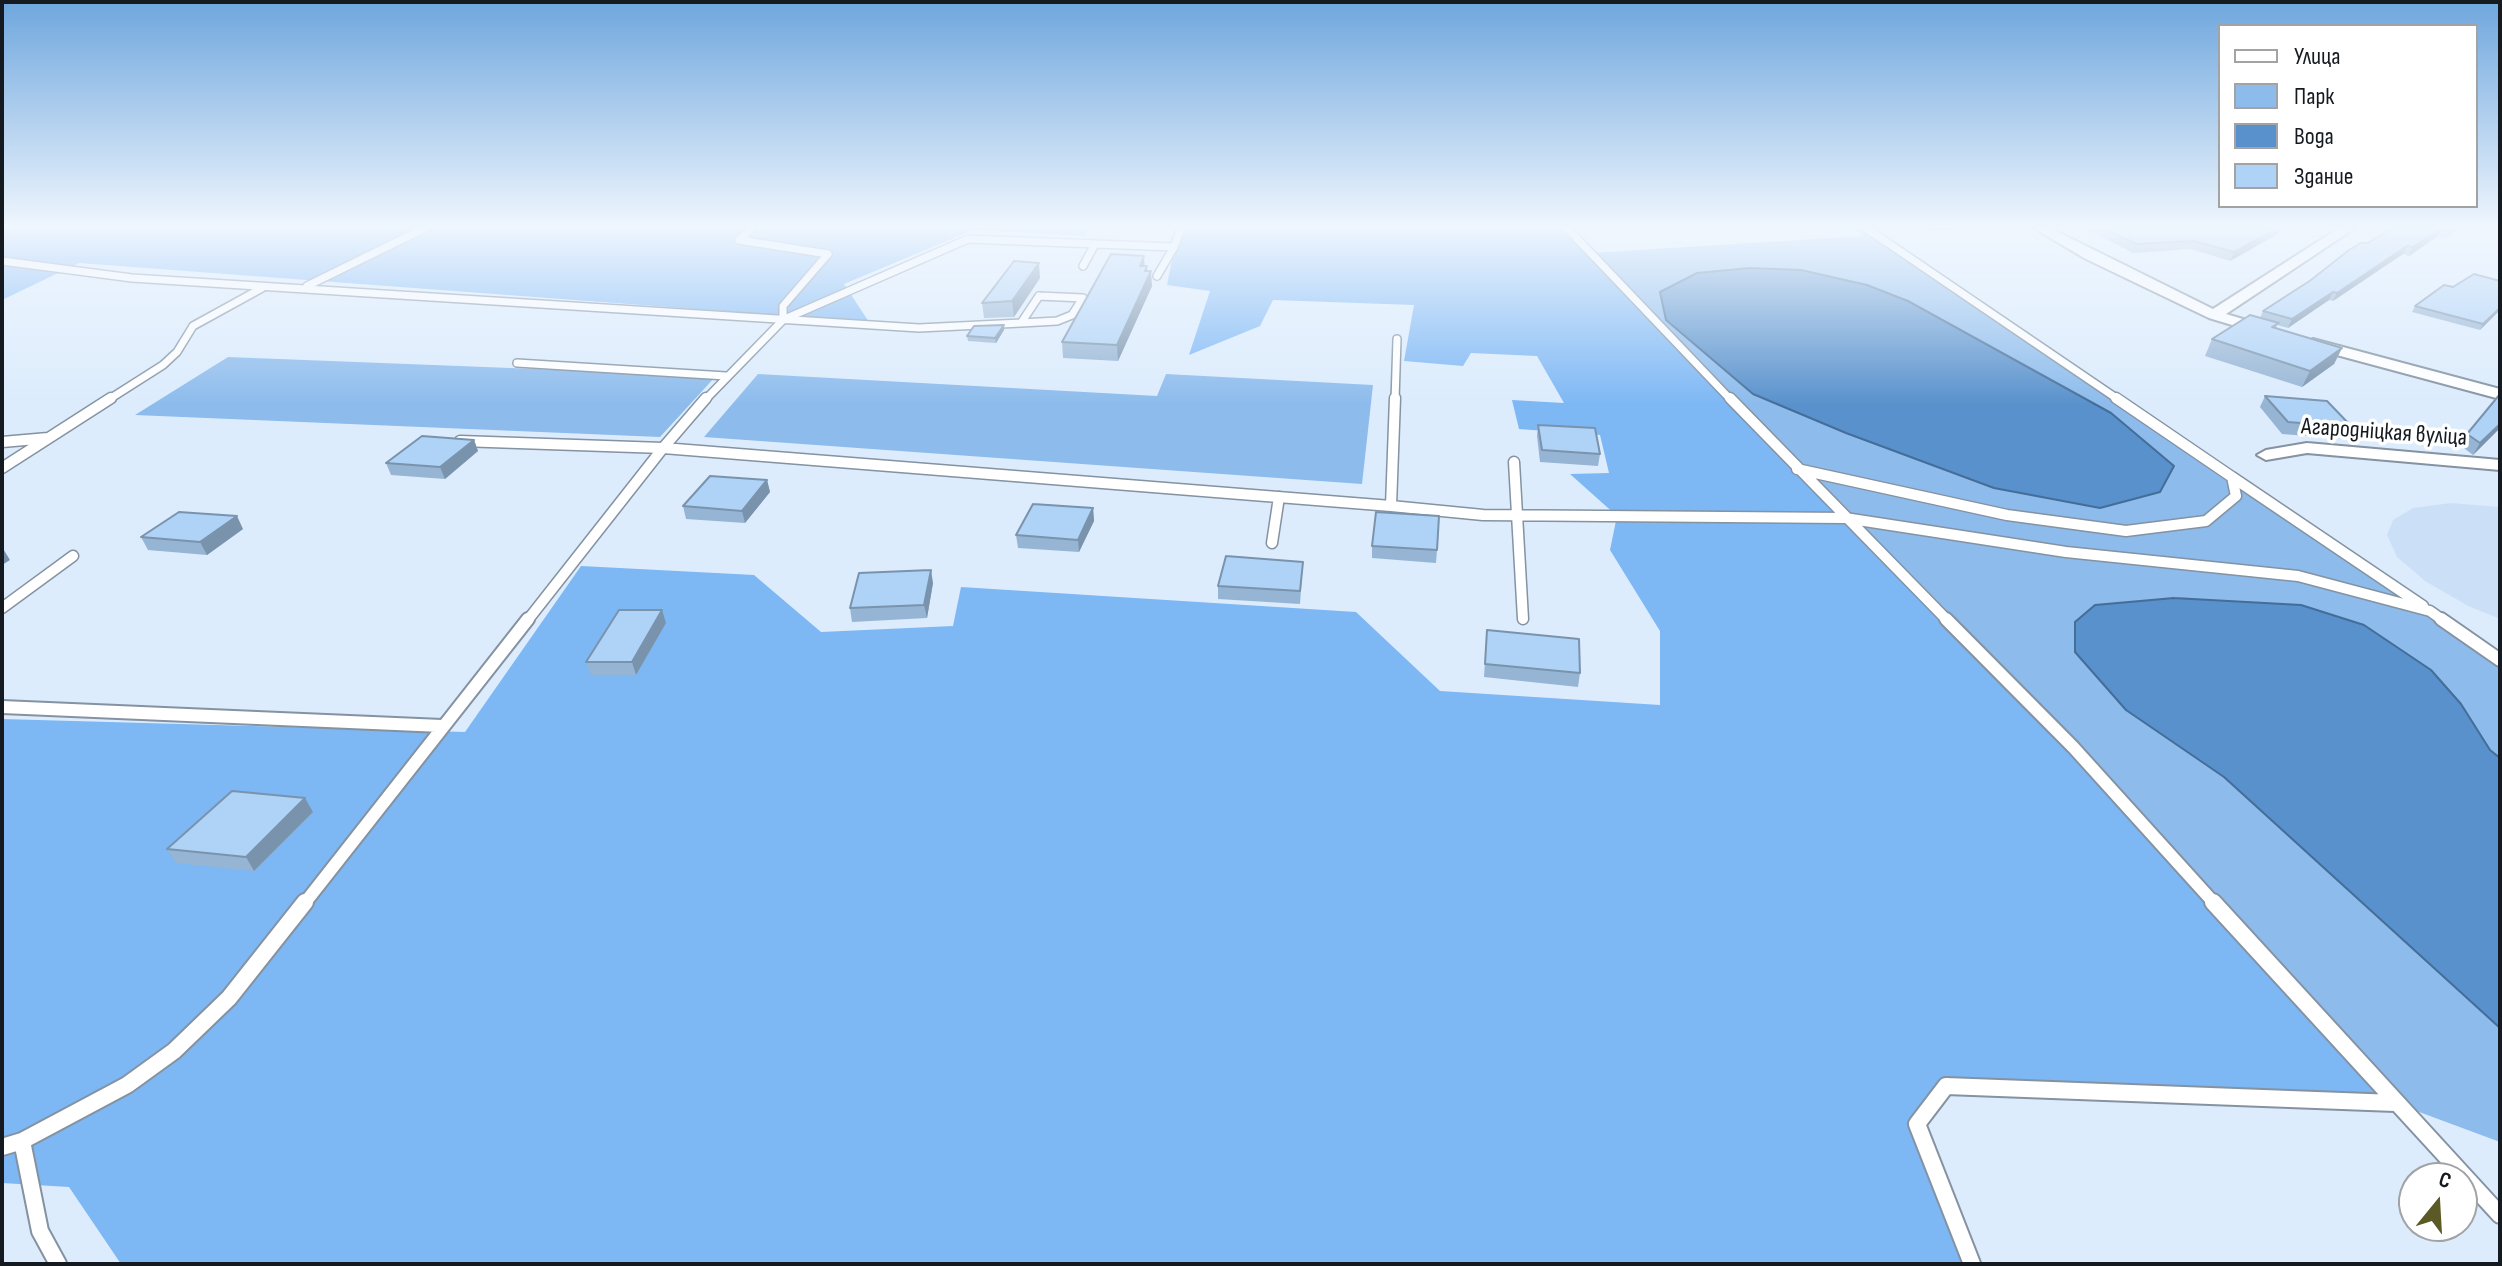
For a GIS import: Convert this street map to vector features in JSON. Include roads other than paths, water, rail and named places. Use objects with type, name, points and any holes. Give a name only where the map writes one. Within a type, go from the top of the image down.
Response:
[{"type":"street","points":[[2156,287],[2214,315],[2500,394]]},
{"type":"street","points":[[2214,315],[2257,287]]},
{"type":"street","name":"Агародніцкая вуліца","points":[[2266,455],[2307,448],[2500,465]]},
{"type":"lane","points":[[2,468],[163,365],[177,352],[193,326],[264,287]]},
{"type":"lane","points":[[308,287],[919,328],[1021,323],[1057,321],[1072,315],[1083,298],[1039,296],[1021,323]]},
{"type":"lane","points":[[783,320],[783,306],[799,287]]},
{"type":"lane","points":[[2,1147],[22,1141],[127,1085],[174,1051],[229,998],[663,448],[726,376],[783,320],[853,287]]},
{"type":"lane","points":[[1623,287],[1797,469],[2073,747],[2500,1215]]},
{"type":"lane","points":[[1953,287],[2500,660]]},
{"type":"lane","points":[[1391,506],[1397,339]]},
{"type":"lane","points":[[517,363],[726,376]]},
{"type":"lane","points":[[2,442],[53,438]]},
{"type":"lane","points":[[447,441],[663,448],[1517,515],[1845,518],[2066,552],[2298,576],[2430,611]]},
{"type":"lane","points":[[1514,462],[1523,619]]},
{"type":"lane","points":[[1797,469],[2007,515],[2126,531],[2206,521],[2236,496],[2232,477]]},
{"type":"lane","points":[[1272,543],[1279,497]]},
{"type":"lane","points":[[2,608],[73,556]]},
{"type":"lane","points":[[2,707],[442,726]]},
{"type":"lane","points":[[1972,1264],[1917,1124],[1946,1086],[2395,1103]]},
{"type":"lane","points":[[22,1141],[40,1231],[58,1264]]},
{"type":"water","points":[[1670,287],[1872,287],[1908,301],[2111,413],[2174,466],[2160,492],[2100,508],[1994,488],[1846,433],[1753,394],[1666,320],[1660,292]]},
{"type":"water","points":[[2174,598],[2301,605],[2364,625],[2431,670],[2461,704],[2490,750],[2500,758],[2500,1028],[2224,777],[2126,710],[2075,652],[2075,622],[2095,605]]}]
